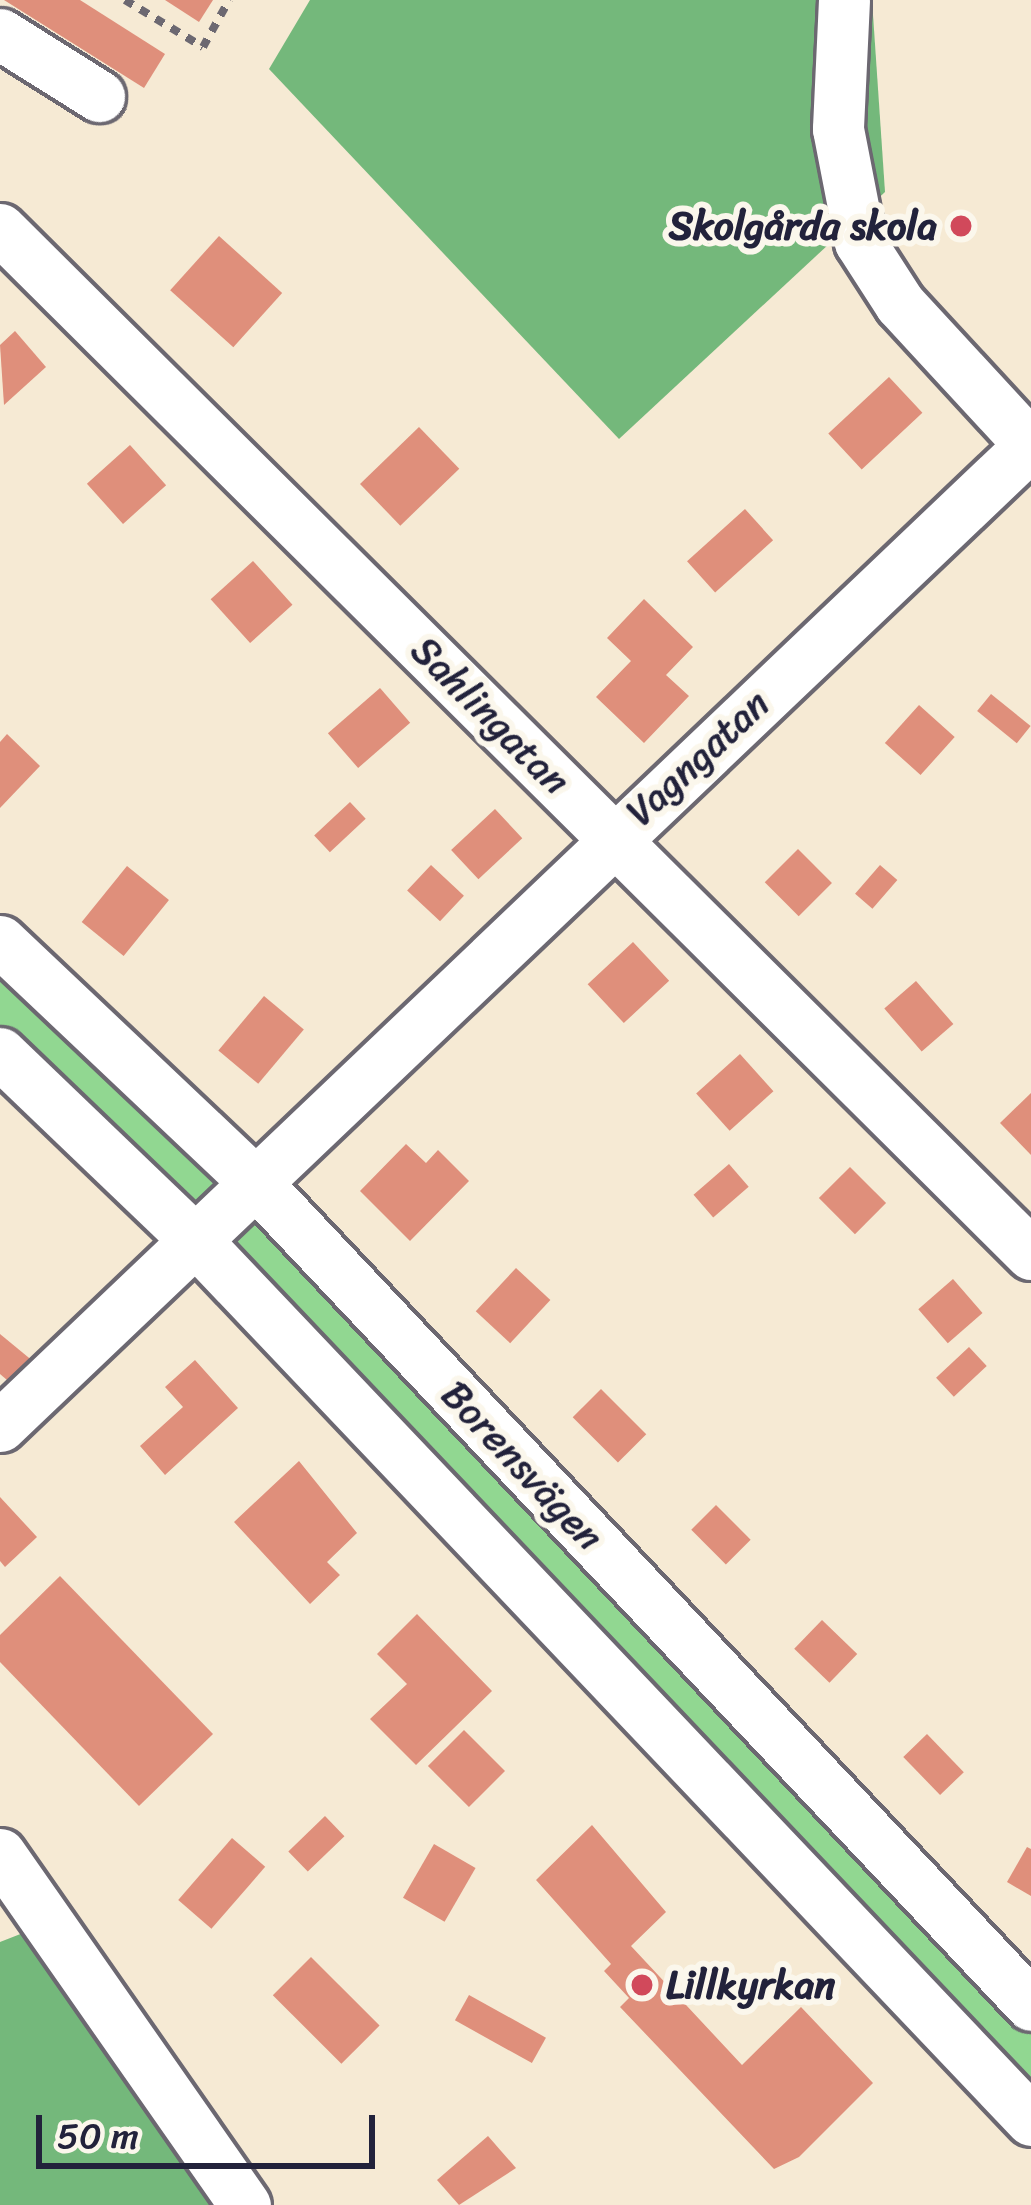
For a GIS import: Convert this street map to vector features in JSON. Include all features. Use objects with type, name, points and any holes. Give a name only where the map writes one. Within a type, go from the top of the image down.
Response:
[{"type":"street","name":"Vagngatan","points":[[0,1426],[1031,445],[900,304],[860,242],[838,129],[844,0]]},
{"type":"street","points":[[0,34],[99,96]]},
{"type":"street","name":"Sahlingatan","points":[[0,229],[1031,1254]]},
{"type":"street","name":"Borensvägen","points":[[0,941],[255,1182],[1031,2005]]},
{"type":"street","name":"Borensvägen","points":[[0,1053],[197,1242],[1031,2120]]},
{"type":"street","points":[[0,1854],[245,2205]]},
{"type":"street","points":[[986,2072],[1031,2028]]},
{"type":"path","points":[[125,0],[203,47],[229,0]]},
{"type":"green space","points":[[310,0],[872,0],[885,192],[619,439],[269,69]]},
{"type":"green space","points":[[0,932],[1031,1976],[1031,2101],[0,1049]]},
{"type":"green space","points":[[46,1924],[234,2172],[272,2205],[0,2205],[0,1942]]},
{"type":"building","points":[[4,0],[80,0],[165,54],[144,88]]},
{"type":"building","points":[[165,0],[213,0],[199,22]]},
{"type":"building","points":[[219,236],[282,293],[233,347],[170,290]]},
{"type":"building","points":[[15,331],[46,367],[4,405],[0,345]]},
{"type":"building","points":[[889,377],[922,413],[862,469],[828,434]]},
{"type":"building","points":[[419,427],[459,469],[400,526],[360,484]]},
{"type":"building","points":[[130,445],[166,485],[123,524],[87,484]]},
{"type":"building","points":[[745,509],[773,540],[715,592],[687,561]]},
{"type":"building","points":[[253,561],[292,605],[250,643],[211,599]]},
{"type":"building","points":[[644,599],[693,647],[666,675],[689,696],[644,743],[596,697],[631,661],[607,638]]},
{"type":"building","points":[[380,688],[410,723],[358,768],[328,733]]},
{"type":"building","points":[[991,694],[1031,726],[1017,743],[977,711]]},
{"type":"building","points":[[919,705],[955,737],[921,775],[885,743]]},
{"type":"building","points":[[7,734],[40,766],[0,808],[0,742]]},
{"type":"building","points":[[350,802],[366,819],[330,852],[314,835]]},
{"type":"building","points":[[495,809],[522,838],[478,879],[451,850]]},
{"type":"building","points":[[798,849],[832,883],[799,916],[765,882]]},
{"type":"building","points":[[431,865],[464,896],[440,921],[407,891]]},
{"type":"building","points":[[880,865],[897,880],[872,909],[855,894]]},
{"type":"building","points":[[127,866],[169,900],[124,956],[82,922]]},
{"type":"building","points":[[633,942],[669,981],[624,1023],[588,984]]},
{"type":"building","points":[[916,981],[953,1024],[922,1052],[884,1009]]},
{"type":"building","points":[[264,996],[304,1029],[258,1084],[218,1050]]},
{"type":"building","points":[[740,1054],[773,1091],[730,1131],[696,1093]]},
{"type":"building","points":[[1031,1093],[1031,1155],[1000,1123]]},
{"type":"building","points":[[406,1144],[426,1163],[438,1150],[469,1181],[410,1241],[360,1191]]},
{"type":"building","points":[[729,1164],[749,1187],[713,1217],[694,1195]]},
{"type":"building","points":[[850,1167],[886,1203],[855,1234],[819,1198]]},
{"type":"building","points":[[516,1268],[550,1300],[510,1343],[476,1311]]},
{"type":"building","points":[[953,1279],[983,1313],[948,1343],[918,1309]]},
{"type":"building","points":[[0,1334],[34,1362],[14,1386],[0,1374]]},
{"type":"building","points":[[969,1347],[987,1366],[954,1397],[936,1378]]},
{"type":"building","points":[[195,1360],[238,1408],[165,1475],[140,1446],[183,1407],[165,1387]]},
{"type":"building","points":[[601,1389],[646,1434],[618,1463],[573,1417]]},
{"type":"building","points":[[299,1461],[357,1533],[327,1562],[340,1575],[310,1604],[234,1522]]},
{"type":"building","points":[[0,1497],[37,1537],[5,1567],[0,1561]]},
{"type":"building","points":[[716,1505],[751,1540],[726,1564],[691,1530]]},
{"type":"building","points":[[60,1576],[213,1734],[139,1806],[0,1662],[0,1635]]},
{"type":"building","points":[[417,1614],[492,1691],[416,1765],[370,1719],[407,1684],[377,1654]]},
{"type":"building","points":[[822,1620],[857,1654],[829,1683],[794,1649]]},
{"type":"building","points":[[464,1730],[505,1771],[469,1807],[428,1766]]},
{"type":"building","points":[[927,1734],[964,1772],[940,1795],[903,1757]]},
{"type":"building","points":[[325,1816],[344,1836],[308,1872],[288,1851]]},
{"type":"building","name":"Lillkyrkan","points":[[592,1825],[666,1912],[631,1946],[742,2065],[801,2007],[873,2083],[799,2157],[774,2169],[620,2007],[629,1998],[604,1971],[611,1964],[536,1880]]},
{"type":"building","points":[[232,1838],[265,1867],[211,1929],[178,1900]]},
{"type":"building","points":[[434,1844],[476,1868],[445,1922],[403,1898]]},
{"type":"building","points":[[1027,1847],[1031,1849],[1031,1896],[1007,1882]]},
{"type":"building","points":[[311,1957],[380,2026],[341,2064],[273,1995]]},
{"type":"building","points":[[469,1995],[546,2038],[532,2063],[455,2020]]},
{"type":"building","points":[[488,2136],[516,2168],[459,2205],[437,2180]]},
{"type":"place","name":"Skolgårda skola","points":[[961,226]]},
{"type":"place","name":"Lillkyrkan","points":[[642,1985]]}]
